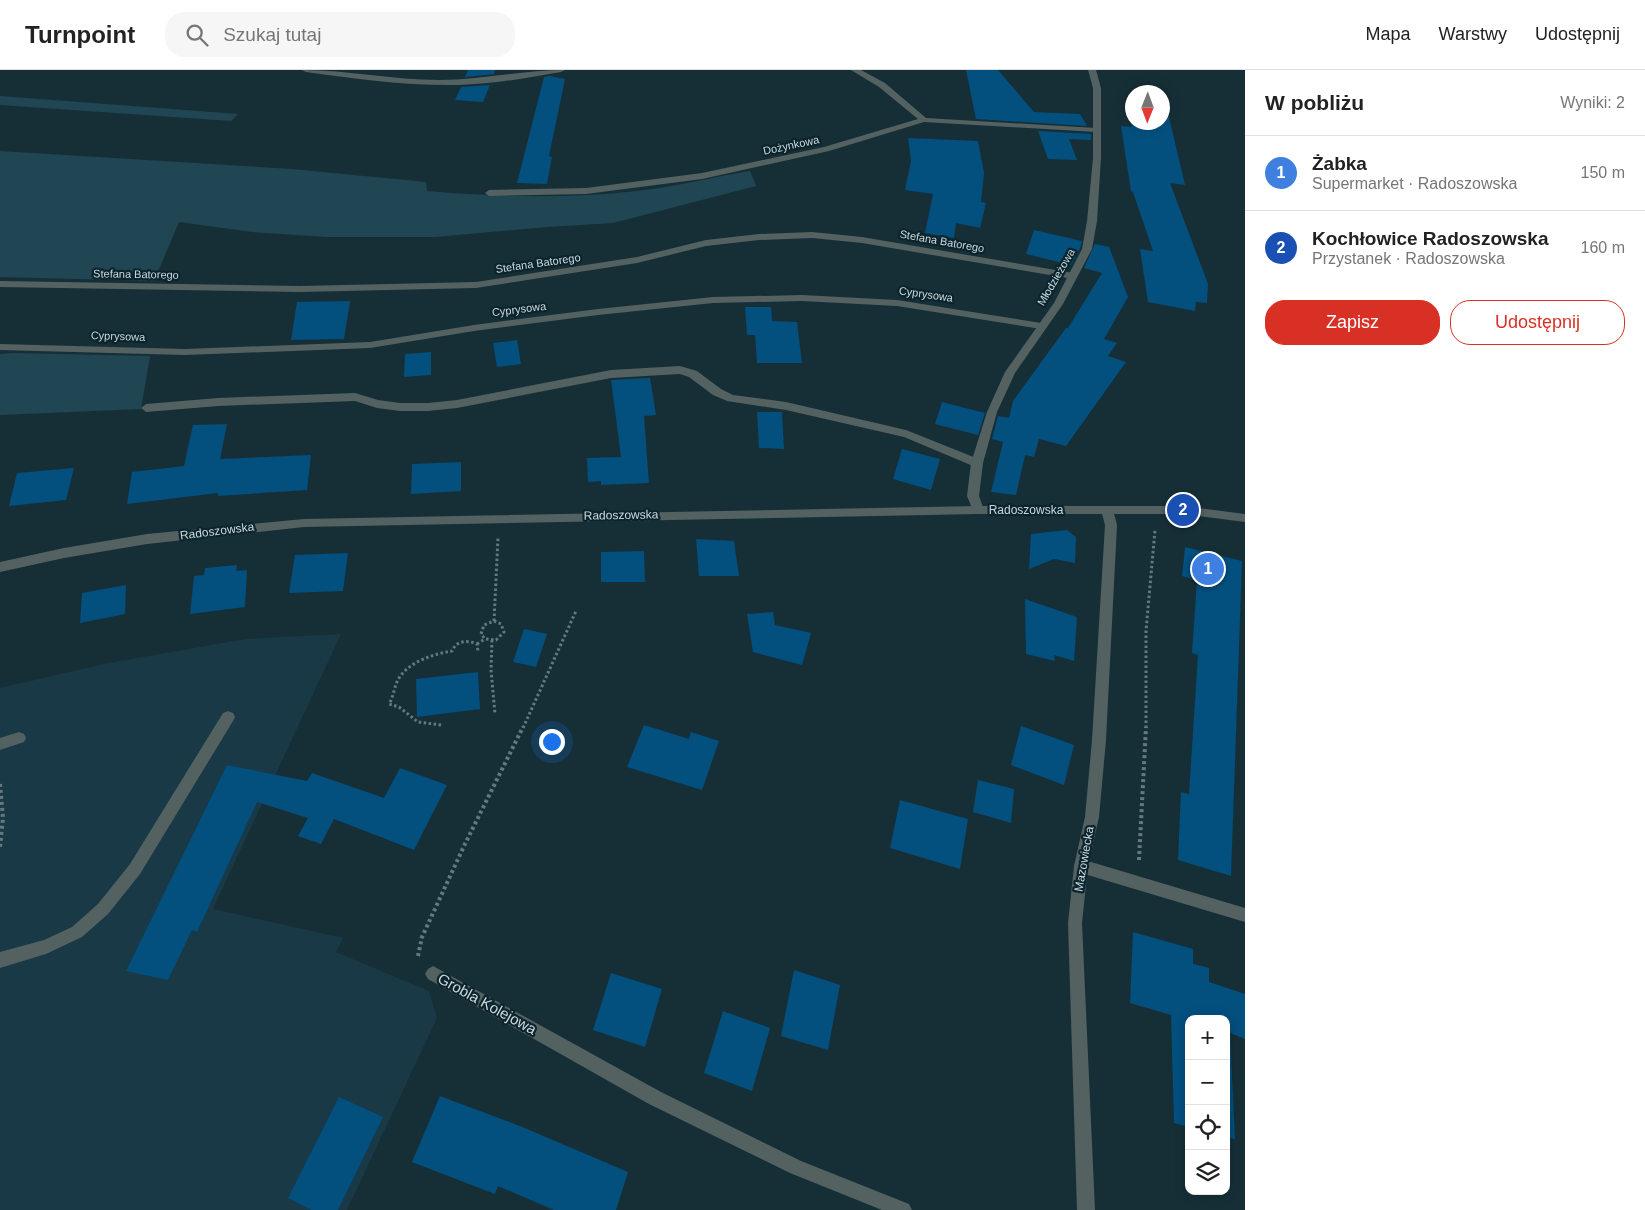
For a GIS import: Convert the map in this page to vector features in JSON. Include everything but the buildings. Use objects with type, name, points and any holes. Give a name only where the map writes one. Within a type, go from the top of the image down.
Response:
[{"type":"street","points":[[306,70],[412,81],[453,82],[482,81],[561,70]]},
{"type":"street","points":[[855,70],[882,85],[924,120]]},
{"type":"street","name":"Młodzieżowa","points":[[978,510],[974,496],[977,462],[992,412],[1010,372],[1058,304],[1087,249],[1092,221],[1096,158],[1097,88],[1092,70]]},
{"type":"street","name":"Dożynkowa","points":[[489,192],[586,191],[702,176],[826,149],[924,120],[1096,130]]},
{"type":"street","name":"Stefana Batorego","points":[[0,284],[300,290],[476,285],[637,260],[706,244],[759,237],[812,235],[862,240],[1073,276]]},
{"type":"street","name":"Cyprysowa","points":[[0,347],[126,348],[185,352],[370,345],[474,328],[598,312],[713,300],[782,298],[897,303],[1041,326]]},
{"type":"street","points":[[146,408],[218,402],[355,397],[377,404],[400,407],[428,407],[457,404],[611,374],[670,369],[693,374],[717,392],[731,398],[786,406],[890,429],[977,462]]},
{"type":"street","name":"Radoszowska","points":[[0,567],[147,539],[304,522],[978,510],[1183,510],[1245,518]]},
{"type":"street","name":"Mazowiecka","points":[[1086,1210],[1075,923],[1081,866],[1092,817],[1099,740],[1111,524],[1107,510]]},
{"type":"street","points":[[0,960],[46,947],[77,932],[103,909],[135,869],[228,717]]},
{"type":"street","points":[[0,744],[19,738]]},
{"type":"street","points":[[1081,866],[1245,915]]},
{"type":"street","name":"Grobla Kolejowa","points":[[433,974],[655,1098],[796,1167],[903,1210]]},
{"type":"path","points":[[1137,883],[1146,740],[1146,640],[1155,524]]},
{"type":"path","points":[[494,621],[498,532]]},
{"type":"path","name":"Grobla Kolejowa","points":[[433,974],[417,955],[422,937],[464,846],[508,761],[576,611]]},
{"type":"path","points":[[441,725],[432,726],[418,722],[400,707],[389,704],[394,697],[400,676],[416,662],[426,660],[437,653],[452,652],[460,642],[467,641],[477,644],[485,639],[499,638],[504,630],[501,624],[494,621],[486,623],[482,628],[481,634],[485,639]]},
{"type":"path","points":[[492,640],[495,714]]},
{"type":"path","points":[[477,644],[478,650]]},
{"type":"path","points":[[0,784],[3,818],[0,847]]},
{"type":"shaded area","points":[[0,96],[238,114],[231,121],[0,105]]},
{"type":"shaded area","points":[[0,151],[292,169],[426,182],[427,191],[480,195],[558,196],[611,194],[665,187],[750,171],[756,186],[613,223],[435,237],[326,237],[252,232],[179,222],[154,281],[0,277]]},
{"type":"shaded area","points":[[0,354],[150,356],[141,409],[0,415]]},
{"type":"shaded area","points":[[341,634],[213,909],[343,938],[336,952],[429,991],[437,1018],[347,1210],[0,1210],[0,688],[108,663],[246,639]]},
{"type":"place","name":"Kochłowice Radoszowska","points":[[1183,510]]},
{"type":"place","name":"Żabka","points":[[1208,569]]}]
